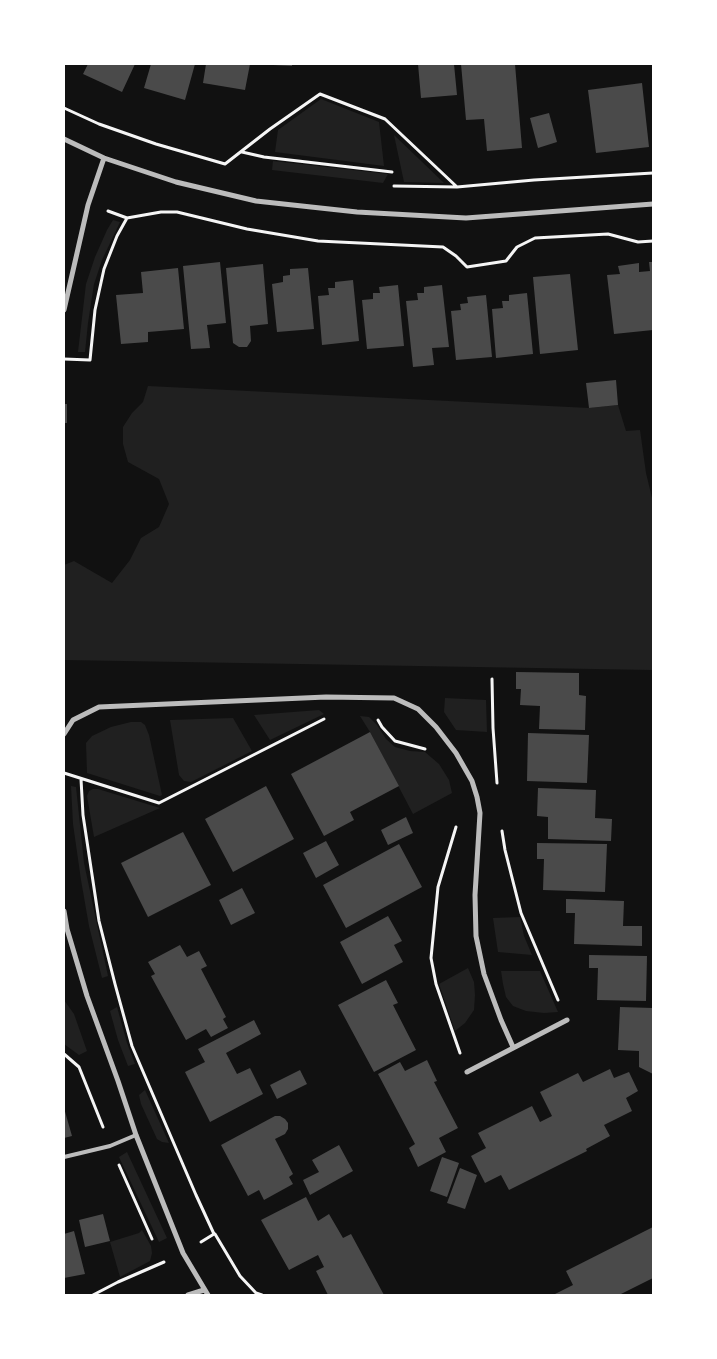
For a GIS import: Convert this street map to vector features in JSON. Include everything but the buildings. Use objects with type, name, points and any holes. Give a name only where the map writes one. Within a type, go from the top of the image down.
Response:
[{"type":"street","points":[[64,139],[104,158],[176,182],[256,200],[357,212],[466,218],[653,204]]},
{"type":"street","points":[[64,310],[88,205],[104,158]]},
{"type":"street","points":[[64,734],[73,720],[99,707],[326,697],[367,697],[394,698],[418,709],[436,727],[456,753],[472,781],[477,797],[480,813],[476,936],[484,974],[513,1047]]},
{"type":"street","points":[[64,910],[67,929],[88,996],[136,1135],[183,1253],[208,1295]]},
{"type":"street","points":[[467,1072],[567,1020]]},
{"type":"street","points":[[188,1295],[204,1290]]},
{"type":"lane","points":[[64,1158],[110,1146],[136,1135]]},
{"type":"path","points":[[64,108],[99,124],[156,144],[225,164],[320,94],[385,119],[457,187]]},
{"type":"path","points":[[241,152],[264,157],[392,172]]},
{"type":"path","points":[[394,186],[457,187],[653,173]]},
{"type":"path","points":[[64,359],[90,360],[95,310],[104,269],[117,236],[127,218]]},
{"type":"path","points":[[367,697],[382,727],[395,741],[428,750],[450,745]]},
{"type":"path","points":[[64,773],[159,803],[332,715]]},
{"type":"path","points":[[64,1054],[79,1067],[110,1146],[154,1245]]},
{"type":"path","points":[[214,1234],[240,1276],[256,1293],[262,1295]]},
{"type":"path","points":[[162,1263],[166,1271]]},
{"type":"shaded area","points":[[321,99],[379,122],[384,166],[275,152],[278,130]]},
{"type":"shaded area","points":[[394,135],[444,183],[404,182]]},
{"type":"shaded area","points":[[273,161],[388,174],[383,183],[272,170]]},
{"type":"shaded area","points":[[113,220],[120,222],[102,260],[94,284],[85,352],[78,352],[86,284],[95,257]]},
{"type":"shaded area","points":[[148,386],[589,408],[618,405],[626,431],[640,430],[646,473],[653,502],[653,670],[64,660],[64,565],[74,561],[112,583],[130,560],[141,538],[159,527],[169,504],[159,479],[128,462],[123,444],[123,427],[132,413],[143,402]]},
{"type":"shaded area","points":[[445,698],[486,700],[487,732],[456,730],[444,712]]},
{"type":"shaded area","points":[[319,710],[324,714],[270,740],[254,715]]},
{"type":"shaded area","points":[[360,716],[369,717],[386,739],[395,747],[425,752],[439,764],[449,780],[452,793],[413,814]]},
{"type":"shaded area","points":[[233,718],[252,751],[191,782],[184,781],[179,775],[170,720]]},
{"type":"shaded area","points":[[131,722],[141,722],[145,725],[149,735],[162,795],[160,796],[87,773],[86,743],[92,736],[111,727]]},
{"type":"shaded area","points":[[71,786],[76,787],[84,863],[108,976],[102,978],[89,926],[81,880],[73,824]]},
{"type":"shaded area","points":[[93,789],[160,808],[94,837],[87,796],[89,791]]},
{"type":"shaded area","points":[[520,917],[524,936],[532,955],[498,952],[493,918]]},
{"type":"shaded area","points":[[468,968],[474,982],[474,1010],[465,1023],[455,1031],[439,984]]},
{"type":"shaded area","points":[[501,971],[540,971],[558,1012],[526,1011],[513,1006],[506,997]]},
{"type":"shaded area","points":[[64,1000],[74,1014],[87,1051],[79,1055],[64,1044]]},
{"type":"shaded area","points":[[117,1007],[135,1064],[128,1066],[110,1011]]},
{"type":"shaded area","points":[[145,1090],[169,1143],[157,1139],[141,1104],[139,1095]]},
{"type":"shaded area","points":[[127,1152],[167,1238],[159,1242],[119,1157]]},
{"type":"shaded area","points":[[142,1230],[151,1246],[150,1261],[120,1277],[110,1242],[139,1233]]}]
